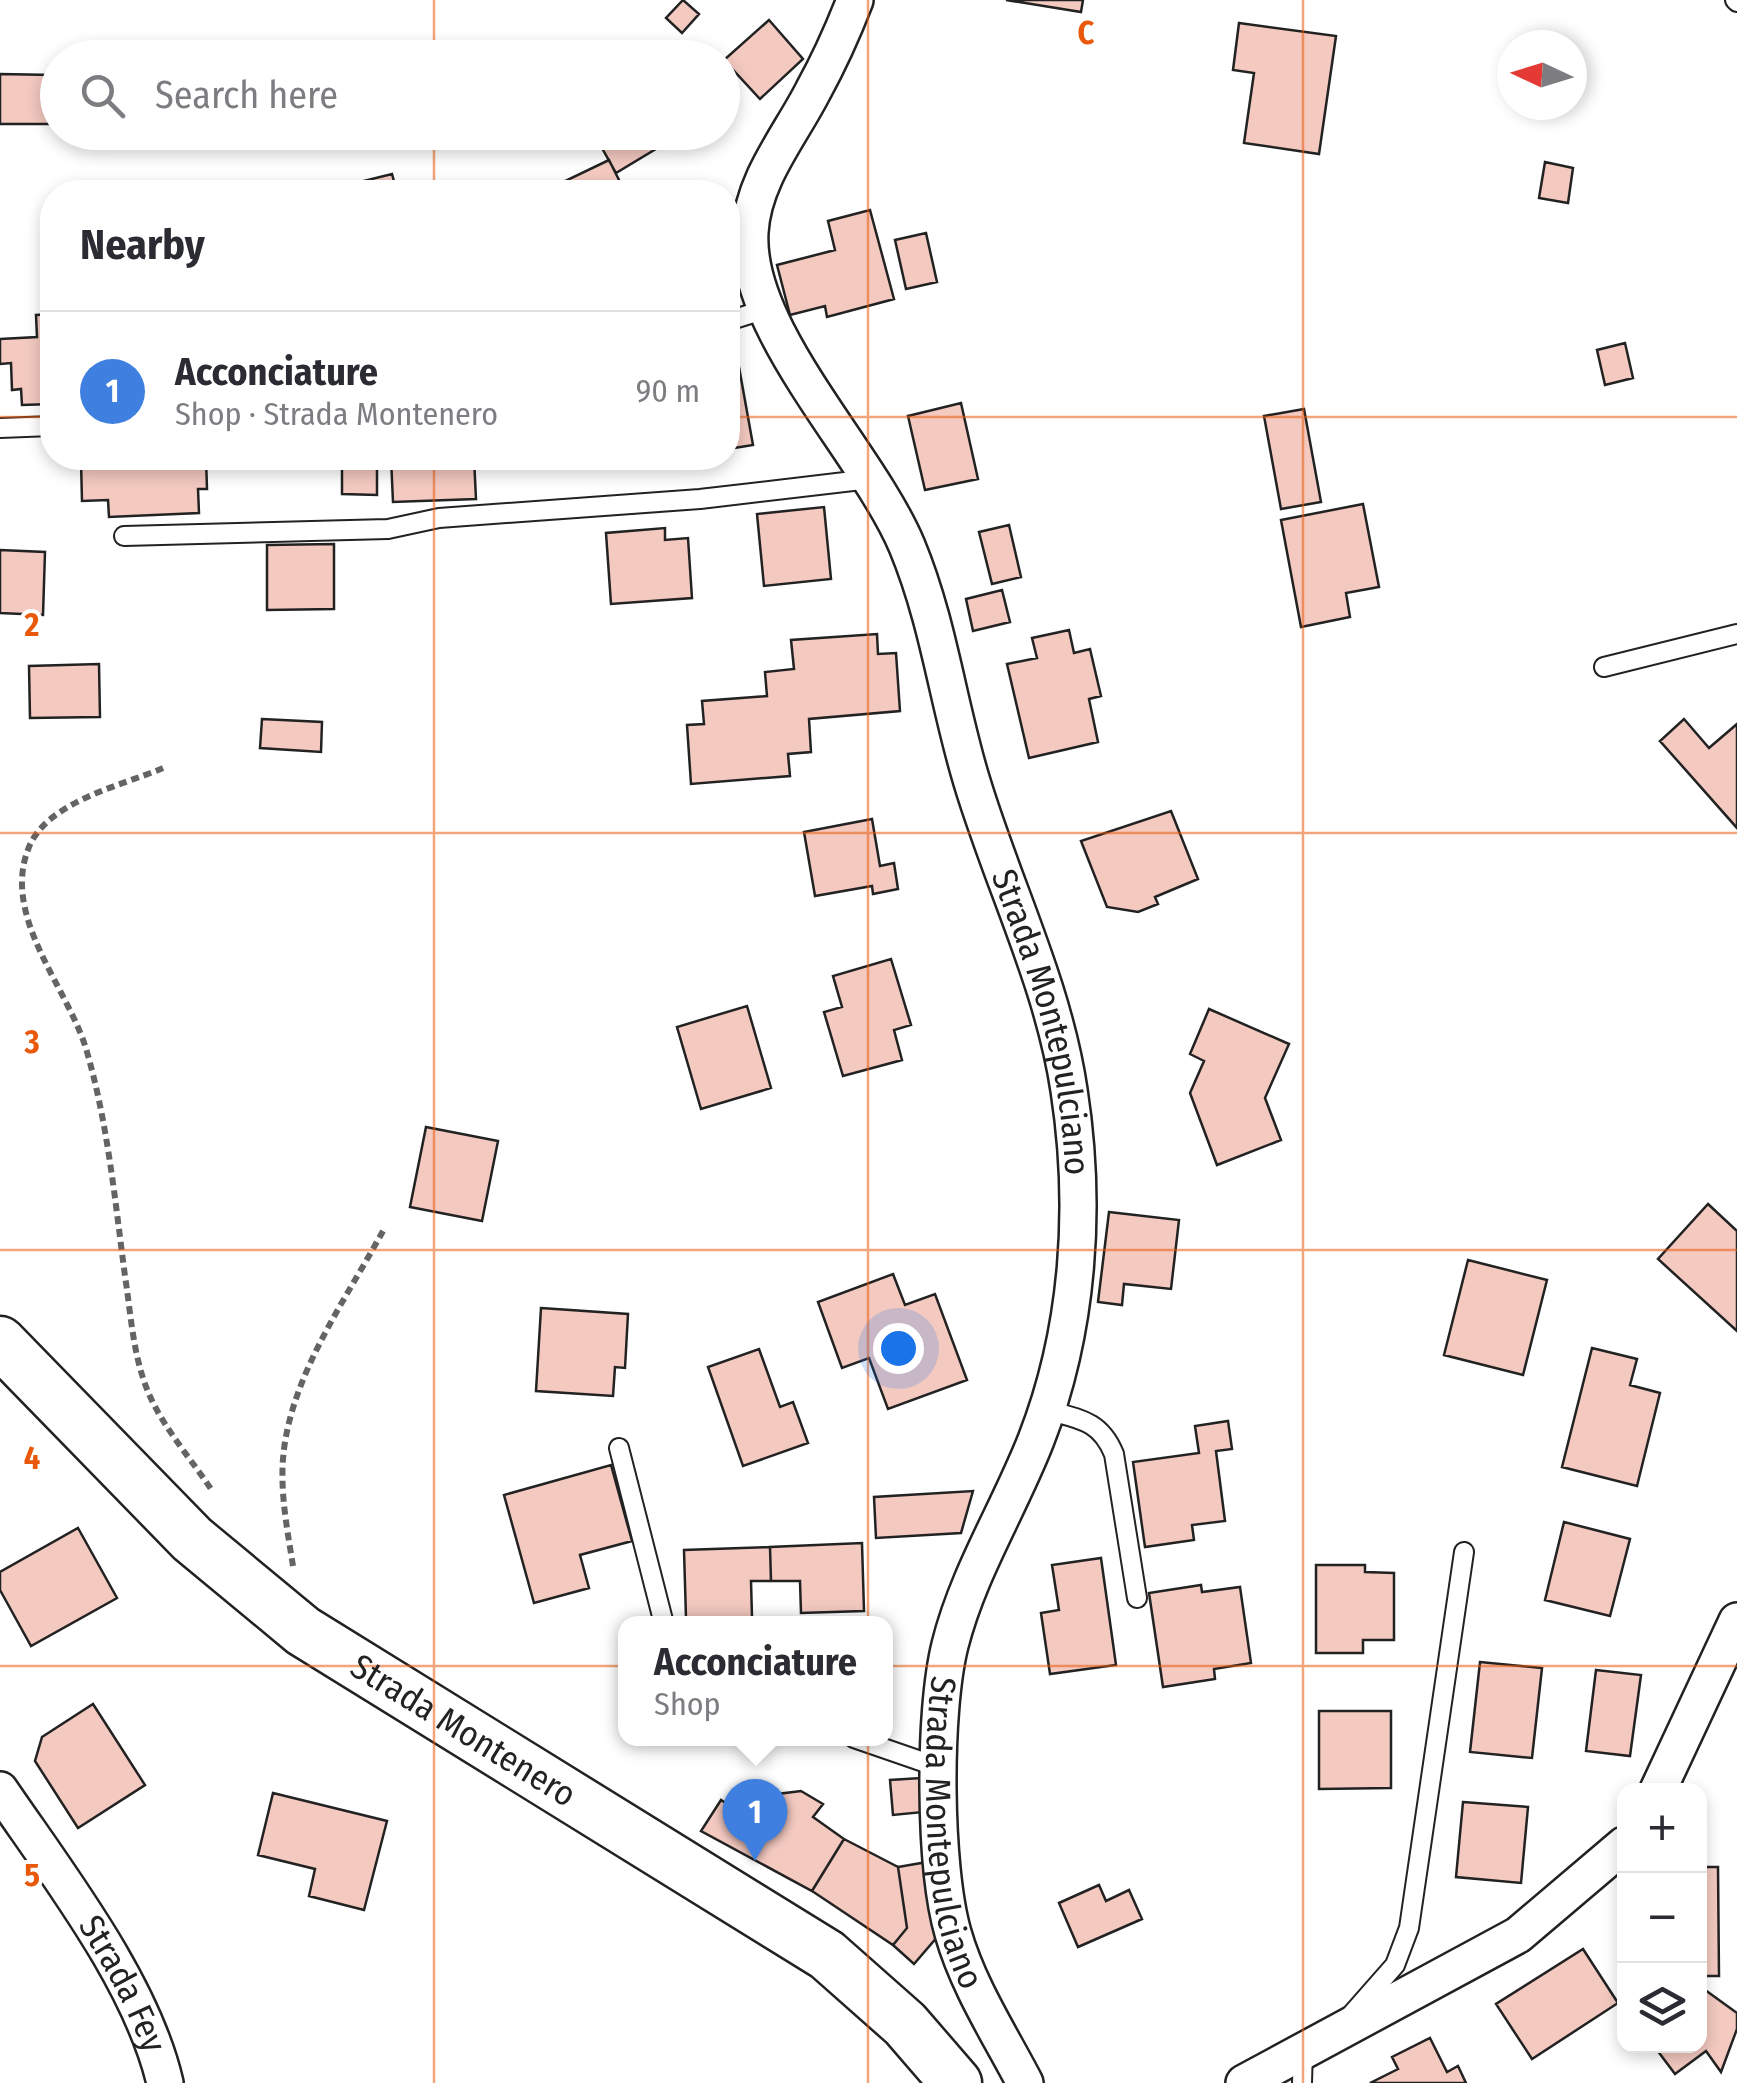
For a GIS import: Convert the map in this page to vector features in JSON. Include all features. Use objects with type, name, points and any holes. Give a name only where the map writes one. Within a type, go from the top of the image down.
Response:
[{"type":"main road","name":"Strada Montenero","points":[[0,1342],[192,1539],[303,1631],[827,1955],[905,2024],[956,2083]]},
{"type":"street","name":"Strada Montepulciano","points":[[855,0],[812,93],[774,158],[754,206],[750,235],[754,272],[766,310],[808,383],[873,479],[907,546],[937,631],[971,779],[1045,990],[1069,1088],[1078,1231],[1072,1303],[1059,1371],[965,1598],[949,1648],[938,1767],[952,1930],[967,1972],[1026,2083]]},
{"type":"street","points":[[1661,1783],[1737,1621]]},
{"type":"street","name":"Strada Fey","points":[[0,1790],[82,1909],[156,2045],[165,2083]]},
{"type":"street","points":[[1244,2083],[1303,2066],[1337,2030],[1518,1935],[1617,1851]]},
{"type":"lane","points":[[740,318],[766,310]]},
{"type":"lane","points":[[0,428],[40,426]]},
{"type":"lane","points":[[124,536],[388,529],[439,518],[700,499],[873,479]]},
{"type":"lane","points":[[1604,667],[1737,634]]},
{"type":"lane","points":[[1046,1410],[1094,1423],[1106,1434],[1114,1454],[1136,1598]]},
{"type":"lane","points":[[619,1448],[662,1616]]},
{"type":"lane","points":[[1337,2030],[1395,1965],[1409,1928],[1464,1552]]},
{"type":"lane","points":[[877,1746],[938,1767]]},
{"type":"path","points":[[163,768],[66,808],[44,826],[30,844],[23,866],[22,898],[91,1067],[105,1123],[136,1352],[150,1396],[215,1496]]},
{"type":"path","points":[[303,1631],[284,1510],[283,1452],[293,1404],[384,1230]]},
{"type":"building","points":[[683,0],[699,14],[682,33],[666,18]]},
{"type":"building","points":[[1006,0],[1083,0],[1081,12]]},
{"type":"building","points":[[769,20],[803,59],[760,99],[740,77],[740,46]]},
{"type":"building","points":[[1239,23],[1336,36],[1319,154],[1244,143],[1254,73],[1233,70]]},
{"type":"building","points":[[0,74],[40,75],[40,124],[0,124]]},
{"type":"building","points":[[603,150],[654,150],[616,173]]},
{"type":"building","points":[[609,160],[619,180],[567,180]]},
{"type":"building","points":[[1545,162],[1573,168],[1568,203],[1539,198]]},
{"type":"building","points":[[392,174],[394,180],[368,180]]},
{"type":"building","points":[[870,210],[894,299],[827,317],[825,306],[790,315],[777,265],[835,250],[828,221]]},
{"type":"building","points":[[926,233],[937,282],[906,289],[895,240]]},
{"type":"building","points":[[36,315],[40,315],[40,404],[22,405],[21,389],[12,390],[11,363],[0,364],[0,339],[37,337]]},
{"type":"building","points":[[1625,343],[1633,378],[1605,385],[1597,350]]},
{"type":"building","points":[[740,373],[753,445],[740,447]]},
{"type":"building","points":[[961,403],[978,479],[925,490],[908,416]]},
{"type":"building","points":[[1304,409],[1321,502],[1281,509],[1264,416]]},
{"type":"building","points":[[81,470],[206,470],[207,489],[198,489],[199,513],[109,517],[108,500],[82,501]]},
{"type":"building","points":[[342,470],[377,470],[377,495],[342,494]]},
{"type":"building","points":[[392,470],[475,470],[476,499],[393,502]]},
{"type":"building","points":[[1363,504],[1379,587],[1346,593],[1350,617],[1301,627],[1281,520]]},
{"type":"building","points":[[824,507],[831,579],[764,586],[757,514]]},
{"type":"building","points":[[1009,525],[1021,577],[992,584],[979,532]]},
{"type":"building","points":[[665,528],[665,540],[688,538],[692,598],[611,604],[606,533]]},
{"type":"building","points":[[334,544],[334,609],[267,610],[267,545]]},
{"type":"building","points":[[0,550],[45,552],[43,615],[0,613]]},
{"type":"building","points":[[1002,590],[1010,622],[973,631],[966,599]]},
{"type":"building","points":[[1069,630],[1074,653],[1090,649],[1101,696],[1089,699],[1098,742],[1029,758],[1007,664],[1037,658],[1032,638]]},
{"type":"building","points":[[877,634],[878,654],[896,653],[900,711],[809,719],[811,752],[788,754],[790,776],[691,784],[687,725],[704,724],[702,701],[767,696],[765,672],[794,669],[791,640]]},
{"type":"building","points":[[99,664],[100,717],[30,718],[29,666]]},
{"type":"building","points":[[262,719],[322,722],[321,752],[260,748]]},
{"type":"building","points":[[1684,719],[1709,748],[1737,724],[1737,828],[1660,741]]},
{"type":"building","points":[[1171,811],[1198,879],[1155,897],[1158,904],[1138,912],[1107,907],[1081,841]]},
{"type":"building","points":[[872,819],[880,866],[894,863],[898,889],[873,894],[872,886],[815,896],[804,832]]},
{"type":"building","points":[[891,959],[911,1025],[894,1030],[902,1060],[843,1076],[824,1012],[842,1007],[833,976]]},
{"type":"building","points":[[747,1006],[771,1088],[701,1109],[677,1027]]},
{"type":"building","points":[[1209,1009],[1289,1044],[1265,1098],[1281,1140],[1217,1165],[1190,1093],[1204,1061],[1190,1054]]},
{"type":"building","points":[[426,1127],[498,1141],[482,1221],[410,1207]]},
{"type":"building","points":[[1708,1204],[1737,1231],[1737,1331],[1658,1259]]},
{"type":"building","points":[[1109,1212],[1179,1220],[1171,1289],[1124,1284],[1122,1305],[1098,1302]]},
{"type":"building","points":[[1468,1260],[1547,1280],[1523,1375],[1444,1355]]},
{"type":"building","points":[[893,1274],[905,1305],[935,1294],[967,1380],[888,1409],[869,1358],[842,1368],[818,1302]]},
{"type":"building","points":[[541,1308],[628,1314],[625,1368],[615,1367],[613,1396],[536,1391]]},
{"type":"building","points":[[1592,1348],[1637,1359],[1630,1385],[1660,1393],[1637,1486],[1562,1467]]},
{"type":"building","points":[[759,1349],[780,1407],[793,1402],[808,1443],[743,1466],[708,1367]]},
{"type":"building","points":[[1228,1421],[1232,1449],[1216,1451],[1225,1521],[1192,1525],[1194,1540],[1145,1547],[1133,1462],[1199,1453],[1195,1426]]},
{"type":"building","points":[[611,1465],[632,1541],[580,1555],[589,1588],[534,1603],[504,1495]]},
{"type":"building","points":[[973,1491],[961,1533],[876,1538],[874,1497]]},
{"type":"building","points":[[1564,1522],[1630,1539],[1610,1616],[1545,1600]]},
{"type":"building","points":[[78,1528],[117,1598],[31,1646],[0,1590],[0,1572]]},
{"type":"building","points":[[862,1543],[864,1611],[801,1613],[800,1581],[771,1581],[770,1547]]},
{"type":"building","points":[[770,1547],[771,1581],[751,1581],[752,1616],[686,1616],[684,1550]]},
{"type":"building","points":[[1101,1558],[1116,1665],[1050,1674],[1041,1613],[1059,1610],[1052,1565]]},
{"type":"building","points":[[1316,1565],[1365,1565],[1365,1572],[1394,1573],[1394,1640],[1363,1640],[1363,1653],[1316,1653]]},
{"type":"building","points":[[1201,1585],[1202,1592],[1240,1587],[1251,1663],[1214,1669],[1215,1679],[1163,1687],[1149,1593]]},
{"type":"building","points":[[1480,1662],[1542,1668],[1532,1758],[1470,1752]]},
{"type":"building","points":[[1596,1670],[1641,1675],[1630,1756],[1586,1751]]},
{"type":"building","points":[[93,1704],[145,1785],[78,1828],[35,1761],[42,1737]]},
{"type":"building","points":[[1319,1711],[1391,1711],[1391,1788],[1319,1789]]},
{"type":"building","points":[[921,1778],[924,1812],[893,1815],[890,1780]]},
{"type":"building","points":[[801,1791],[823,1804],[813,1817],[844,1839],[812,1891],[701,1831],[721,1800],[748,1817],[761,1796]]},
{"type":"building","points":[[273,1793],[387,1821],[364,1910],[309,1896],[315,1869],[258,1855]]},
{"type":"building","points":[[1463,1802],[1528,1807],[1521,1883],[1456,1877]]},
{"type":"building","points":[[844,1839],[898,1867],[907,1928],[893,1945],[812,1891]]},
{"type":"building","points":[[927,1862],[938,1936],[914,1964],[893,1945],[907,1928],[898,1867]]},
{"type":"building","points":[[1707,1867],[1718,1867],[1719,1976],[1707,1976]]},
{"type":"building","points":[[1099,1885],[1106,1901],[1129,1890],[1142,1919],[1078,1947],[1059,1903]]},
{"type":"building","points":[[1583,1949],[1617,2001],[1532,2059],[1496,2004]]},
{"type":"building","points":[[1707,1991],[1737,2013],[1737,2029],[1721,2072],[1707,2052]]},
{"type":"building","points":[[1430,2038],[1447,2072],[1458,2066],[1466,2083],[1370,2083],[1398,2069],[1392,2057]]},
{"type":"building","points":[[1659,2053],[1703,2053],[1675,2074]]},
{"type":"place","name":"Acconciature","points":[[755,1861]]}]
